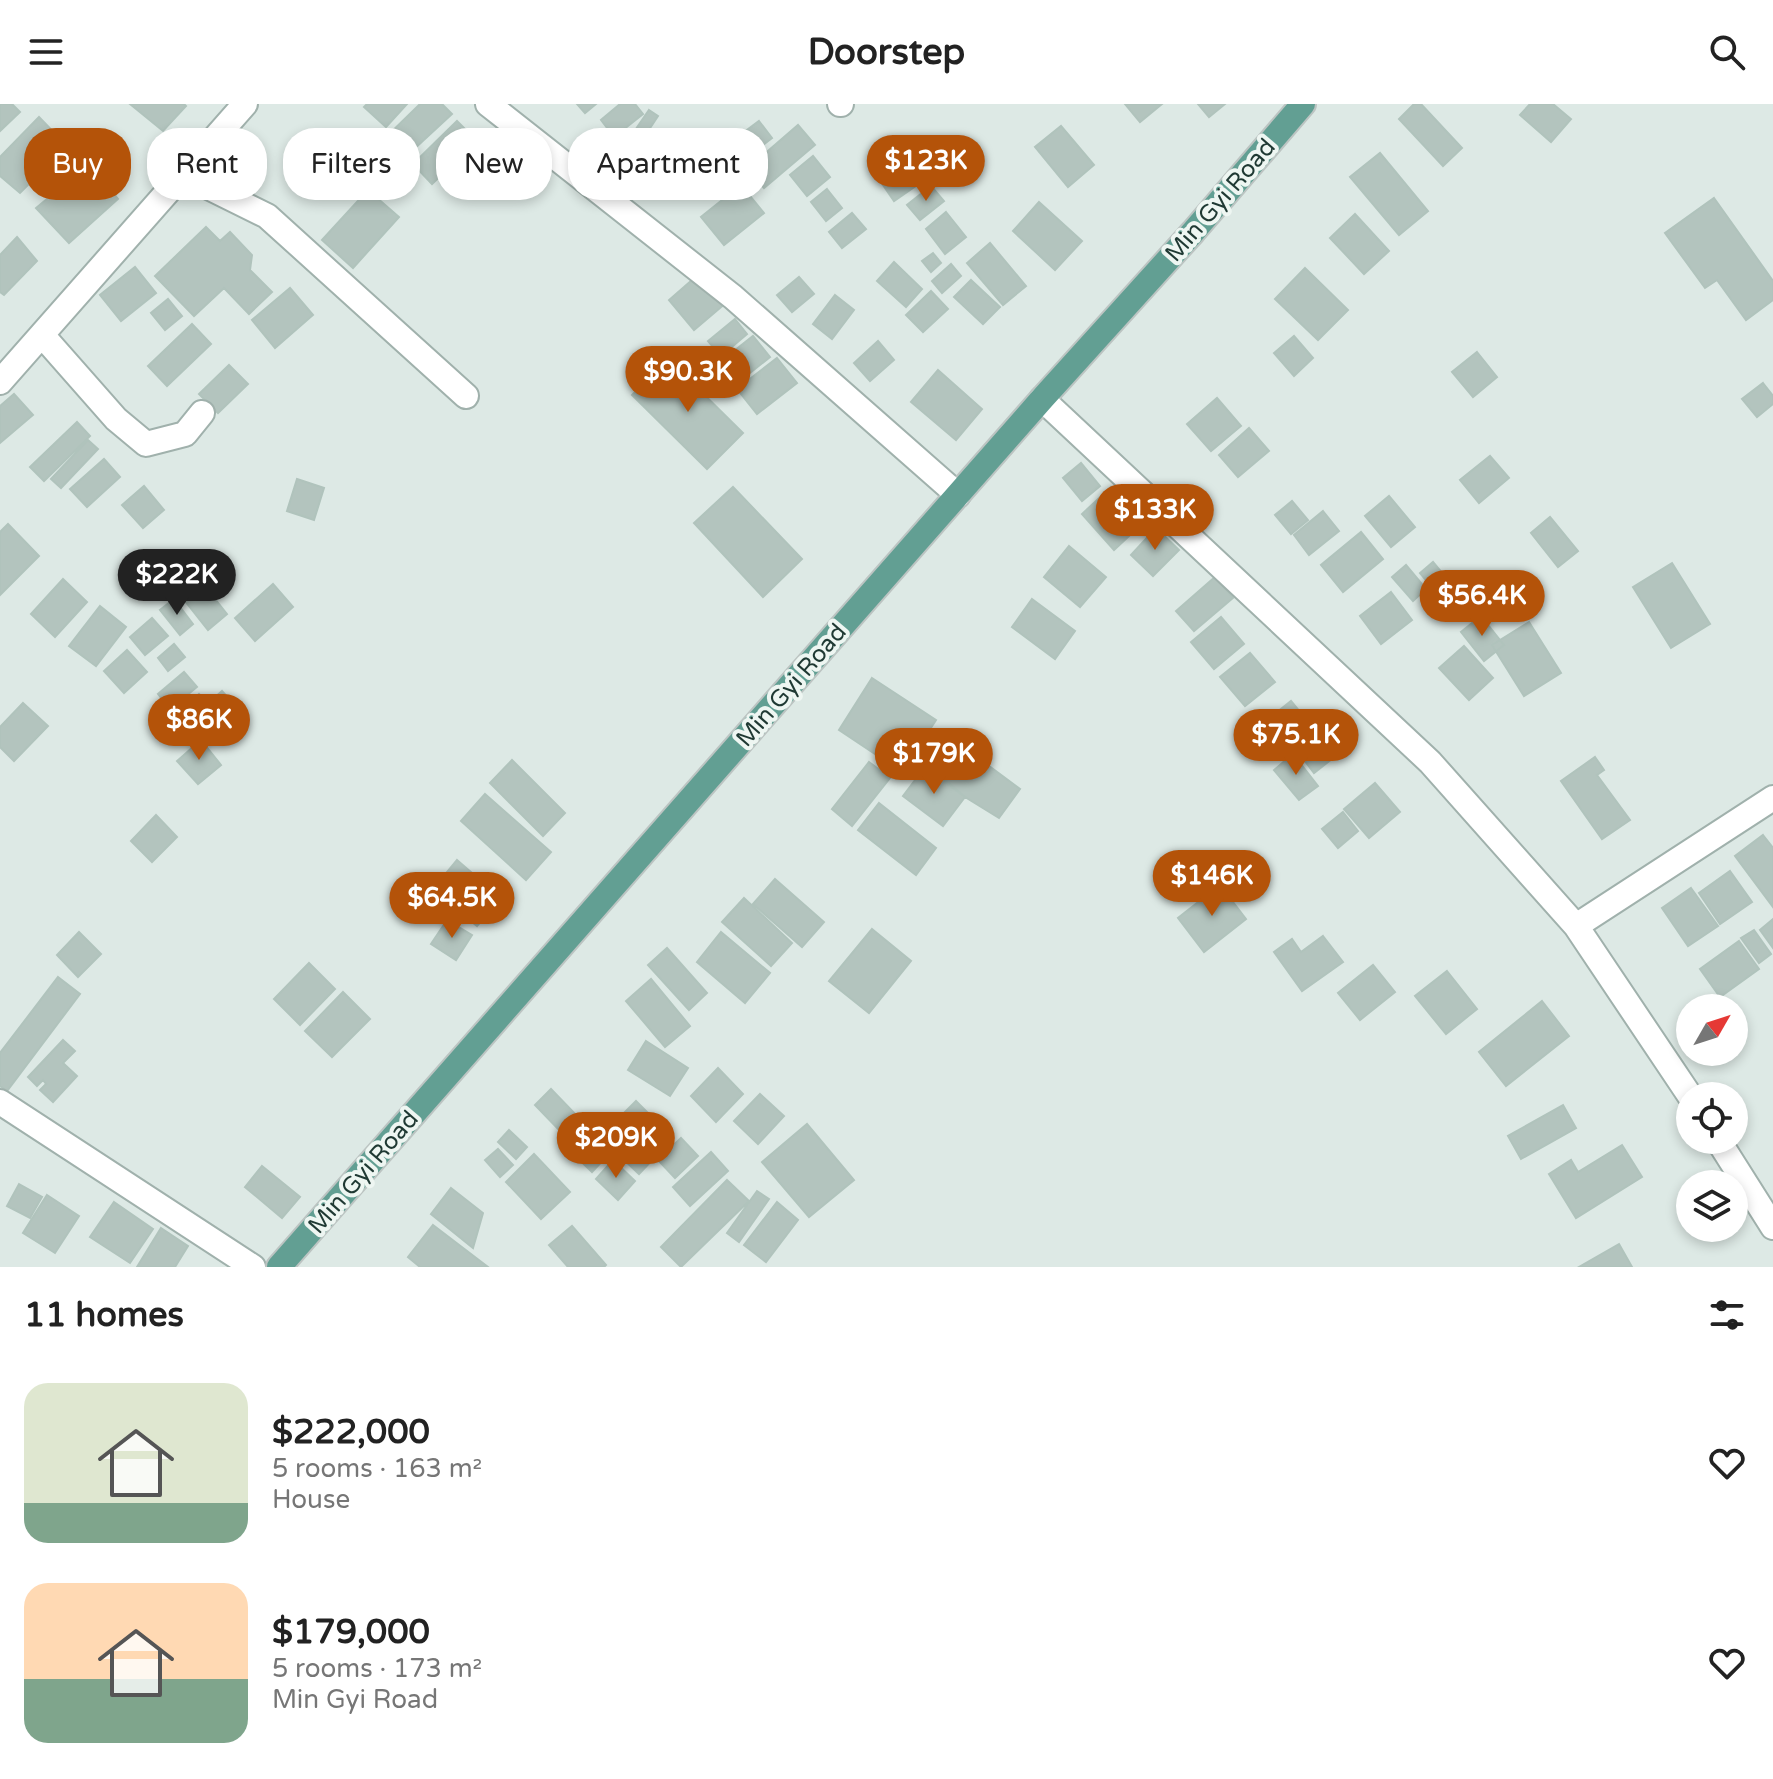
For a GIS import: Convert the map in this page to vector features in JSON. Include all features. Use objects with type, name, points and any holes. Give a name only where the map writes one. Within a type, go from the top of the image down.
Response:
[{"type":"main road","name":"Min Gyi Road","points":[[279,1267],[1303,104]]},
{"type":"street","points":[[224,128],[245,104]]},
{"type":"street","points":[[488,104],[733,297],[958,495]]},
{"type":"street","points":[[0,382],[162,200]]},
{"type":"street","points":[[235,200],[267,216],[466,396]]},
{"type":"street","points":[[42,335],[116,419],[146,444],[185,434],[202,413]]},
{"type":"street","points":[[1042,399],[1430,762],[1576,926],[1681,1082]]},
{"type":"street","points":[[1576,926],[1773,798]]},
{"type":"street","points":[[0,1102],[253,1267]]},
{"type":"street","points":[[1727,1154],[1773,1227]]},
{"type":"building","points":[[0,104],[12,104],[20,112],[0,131]]},
{"type":"building","points":[[130,104],[186,106],[166,128],[159,128]]},
{"type":"building","points":[[367,104],[407,104],[386,127],[364,107]]},
{"type":"building","points":[[420,104],[442,104],[452,114],[420,144],[420,128],[395,128]]},
{"type":"building","points":[[577,104],[596,104],[585,113]]},
{"type":"building","points":[[620,104],[635,104],[643,114],[625,128],[607,128],[601,120]]},
{"type":"building","points":[[1125,104],[1162,104],[1140,122]]},
{"type":"building","points":[[1198,104],[1225,104],[1209,117]]},
{"type":"building","points":[[1414,104],[1421,104],[1462,148],[1443,166],[1399,119]]},
{"type":"building","points":[[1530,104],[1553,104],[1571,119],[1551,142],[1520,115]]},
{"type":"building","points":[[649,110],[658,116],[650,128],[637,128]]},
{"type":"building","points":[[39,117],[50,128],[28,128]]},
{"type":"building","points":[[457,121],[464,128],[450,128]]},
{"type":"building","points":[[759,121],[764,128],[750,128]]},
{"type":"building","points":[[798,125],[815,145],[768,185],[768,151]]},
{"type":"building","points":[[1061,126],[1094,165],[1068,187],[1035,147]]},
{"type":"building","points":[[24,132],[24,189],[20,193],[0,176],[0,157]]},
{"type":"building","points":[[436,142],[436,180],[432,184],[420,171],[420,157]]},
{"type":"building","points":[[898,146],[923,181],[894,201],[870,166]]},
{"type":"building","points":[[1380,153],[1428,211],[1399,235],[1350,177]]},
{"type":"building","points":[[813,156],[830,177],[807,196],[790,175]]},
{"type":"building","points":[[931,186],[944,201],[920,220],[907,205]]},
{"type":"building","points":[[827,189],[842,208],[826,221],[811,202]]},
{"type":"building","points":[[1714,198],[1773,281],[1773,300],[1746,320],[1717,280],[1705,288],[1665,233]]},
{"type":"building","points":[[46,200],[117,200],[69,243],[36,208]]},
{"type":"building","points":[[359,200],[379,200],[399,217],[353,268],[322,240]]},
{"type":"building","points":[[722,200],[753,200],[764,213],[724,245],[701,217]]},
{"type":"building","points":[[1039,202],[1082,241],[1055,270],[1013,231]]},
{"type":"building","points":[[946,212],[966,237],[945,254],[926,229]]},
{"type":"building","points":[[852,213],[866,229],[842,248],[829,232]]},
{"type":"building","points":[[1355,214],[1389,251],[1364,274],[1330,238]]},
{"type":"building","points":[[206,227],[220,241],[230,232],[252,255],[250,270],[272,292],[249,314],[224,288],[194,316],[155,276]]},
{"type":"building","points":[[17,237],[37,261],[4,295],[0,292],[0,255]]},
{"type":"building","points":[[990,243],[1026,286],[1003,305],[967,263]]},
{"type":"building","points":[[933,253],[941,263],[931,272],[922,261]]},
{"type":"building","points":[[894,262],[922,289],[906,307],[877,281]]},
{"type":"building","points":[[951,264],[961,276],[942,293],[932,281]]},
{"type":"building","points":[[135,267],[156,293],[121,321],[100,295]]},
{"type":"building","points":[[707,267],[733,297],[694,330],[669,300]]},
{"type":"building","points":[[1305,268],[1348,310],[1318,340],[1275,299]]},
{"type":"building","points":[[799,277],[814,294],[792,312],[777,295]]},
{"type":"building","points":[[971,280],[1000,307],[983,324],[954,297]]},
{"type":"building","points":[[290,288],[313,315],[275,348],[252,320]]},
{"type":"building","points":[[931,291],[948,309],[923,332],[906,315]]},
{"type":"building","points":[[835,295],[854,310],[832,339],[813,324]]},
{"type":"building","points":[[168,299],[182,316],[165,330],[151,313]]},
{"type":"building","points":[[735,319],[747,334],[721,356],[708,341]]},
{"type":"building","points":[[192,324],[211,344],[167,386],[148,366]]},
{"type":"building","points":[[753,336],[770,357],[736,384],[719,363]]},
{"type":"building","points":[[1294,336],[1313,358],[1294,376],[1274,353]]},
{"type":"building","points":[[878,341],[894,360],[870,381],[854,363]]},
{"type":"building","points":[[1477,352],[1497,377],[1473,397],[1452,372]]},
{"type":"building","points":[[777,358],[797,383],[757,414],[737,389]]},
{"type":"building","points":[[668,359],[743,433],[707,469],[632,395]]},
{"type":"building","points":[[229,365],[248,384],[218,413],[199,394]]},
{"type":"building","points":[[938,370],[982,409],[956,440],[911,402]]},
{"type":"building","points":[[1763,383],[1773,396],[1773,404],[1757,417],[1742,399]]},
{"type":"building","points":[[14,394],[33,415],[0,443],[0,406]]},
{"type":"building","points":[[1217,398],[1241,426],[1211,451],[1187,424]]},
{"type":"building","points":[[77,422],[90,436],[44,481],[30,467]]},
{"type":"building","points":[[1249,428],[1269,451],[1238,477],[1219,455]]},
{"type":"building","points":[[88,440],[98,449],[61,488],[51,479]]},
{"type":"building","points":[[1490,456],[1509,478],[1479,503],[1460,480]]},
{"type":"building","points":[[104,459],[120,477],[87,507],[70,489]]},
{"type":"building","points":[[1081,463],[1100,486],[1082,501],[1063,478]]},
{"type":"building","points":[[297,479],[324,488],[314,520],[287,511]]},
{"type":"building","points":[[144,486],[164,510],[143,528],[122,505]]},
{"type":"building","points":[[733,487],[802,559],[763,597],[694,523]]},
{"type":"building","points":[[1111,487],[1143,523],[1114,550],[1082,514]]},
{"type":"building","points":[[1389,496],[1415,527],[1391,547],[1365,516]]},
{"type":"building","points":[[1292,501],[1308,520],[1291,534],[1275,515]]},
{"type":"building","points":[[1323,511],[1339,531],[1309,555],[1294,535]]},
{"type":"building","points":[[1550,517],[1578,551],[1558,567],[1531,533]]},
{"type":"building","points":[[8,524],[39,556],[0,595],[0,532]]},
{"type":"building","points":[[1156,528],[1179,550],[1153,576],[1131,555]]},
{"type":"building","points":[[1361,532],[1383,559],[1343,592],[1321,565]]},
{"type":"building","points":[[1069,546],[1106,577],[1080,607],[1044,577]]},
{"type":"building","points":[[1433,562],[1457,591],[1444,602],[1420,573]]},
{"type":"building","points":[[1672,563],[1710,624],[1671,648],[1633,587]]},
{"type":"building","points":[[1406,565],[1426,589],[1413,601],[1392,577]]},
{"type":"building","points":[[196,575],[227,614],[208,630],[177,591]]},
{"type":"building","points":[[1215,577],[1233,598],[1194,631],[1176,611]]},
{"type":"building","points":[[63,579],[87,602],[55,637],[31,614]]},
{"type":"building","points":[[273,584],[293,607],[255,641],[235,618]]},
{"type":"building","points":[[1391,592],[1412,620],[1381,644],[1360,616]]},
{"type":"building","points":[[174,599],[193,624],[180,635],[160,610]]},
{"type":"building","points":[[1032,599],[1075,631],[1055,659],[1012,627]]},
{"type":"building","points":[[100,606],[126,627],[96,666],[69,646]]},
{"type":"building","points":[[1481,616],[1504,645],[1484,661],[1461,632]]},
{"type":"building","points":[[1221,617],[1244,644],[1214,669],[1191,642]]},
{"type":"building","points":[[152,618],[168,636],[145,655],[130,637]]},
{"type":"building","points":[[1529,622],[1561,673],[1524,696],[1492,645]]},
{"type":"building","points":[[174,644],[185,657],[168,671],[158,658]]},
{"type":"building","points":[[1464,646],[1493,678],[1469,700],[1439,668]]},
{"type":"building","points":[[127,650],[147,672],[124,693],[104,671]]},
{"type":"building","points":[[1250,653],[1275,682],[1245,706],[1220,677]]},
{"type":"building","points":[[184,672],[197,687],[170,709],[158,694]]},
{"type":"building","points":[[872,678],[936,720],[902,772],[839,730]]},
{"type":"building","points":[[222,691],[231,701],[221,710],[212,700]]},
{"type":"building","points":[[199,694],[214,709],[196,727],[181,712]]},
{"type":"building","points":[[1291,701],[1310,724],[1271,756],[1252,732]]},
{"type":"building","points":[[23,703],[48,726],[14,761],[0,747],[0,727]]},
{"type":"building","points":[[946,734],[1020,789],[999,818],[965,797],[925,762]]},
{"type":"building","points":[[1320,734],[1337,755],[1314,773],[1298,752]]},
{"type":"building","points":[[201,740],[221,765],[198,784],[177,761]]},
{"type":"building","points":[[1293,754],[1318,786],[1299,800],[1274,770]]},
{"type":"building","points":[[1595,757],[1604,770],[1597,775],[1630,820],[1602,839],[1561,781]]},
{"type":"building","points":[[512,760],[565,813],[543,836],[490,783]]},
{"type":"building","points":[[869,762],[890,778],[852,826],[832,809]]},
{"type":"building","points":[[925,767],[965,797],[943,826],[903,796]]},
{"type":"building","points":[[1375,783],[1400,812],[1369,838],[1344,809]]},
{"type":"building","points":[[485,794],[551,852],[526,880],[461,821]]},
{"type":"building","points":[[879,803],[936,848],[916,875],[858,830]]},
{"type":"building","points":[[1343,812],[1358,831],[1338,848],[1322,829]]},
{"type":"building","points":[[156,815],[177,837],[152,862],[131,841]]},
{"type":"building","points":[[1763,835],[1773,848],[1773,907],[1735,856]]},
{"type":"building","points":[[457,860],[501,898],[477,926],[433,889]]},
{"type":"building","points":[[1730,871],[1752,902],[1720,924],[1699,893]]},
{"type":"building","points":[[775,879],[824,922],[802,947],[753,904]]},
{"type":"building","points":[[1220,885],[1246,919],[1204,952],[1178,918]]},
{"type":"building","points":[[1691,888],[1718,926],[1688,946],[1662,908]]},
{"type":"building","points":[[744,898],[792,943],[771,966],[722,922]]},
{"type":"building","points":[[1773,919],[1773,948],[1760,930]]},
{"type":"building","points":[[447,920],[472,935],[456,960],[431,944]]},
{"type":"building","points":[[872,929],[911,961],[869,1013],[829,981]]},
{"type":"building","points":[[1754,930],[1771,954],[1759,963],[1741,938]]},
{"type":"building","points":[[79,932],[101,954],[78,977],[57,955]]},
{"type":"building","points":[[721,932],[770,973],[745,1003],[697,962]]},
{"type":"building","points":[[1323,936],[1343,962],[1302,991],[1274,952],[1292,939],[1301,952]]},
{"type":"building","points":[[1739,941],[1759,969],[1724,994],[1718,994],[1700,969]]},
{"type":"building","points":[[667,948],[707,993],[689,1010],[648,965]]},
{"type":"building","points":[[309,963],[335,989],[300,1025],[274,999]]},
{"type":"building","points":[[1373,965],[1395,992],[1360,1020],[1338,993]]},
{"type":"building","points":[[1447,971],[1477,1009],[1446,1034],[1415,996]]},
{"type":"building","points":[[58,977],[80,994],[7,1091],[0,1086],[0,1053]]},
{"type":"building","points":[[651,979],[690,1026],[665,1047],[626,1001]]},
{"type":"building","points":[[343,992],[370,1019],[332,1057],[305,1031]]},
{"type":"building","points":[[1542,1001],[1569,1036],[1506,1086],[1479,1052]]},
{"type":"building","points":[[63,1040],[75,1051],[63,1063],[77,1076],[53,1102],[40,1090],[46,1084],[43,1080],[37,1086],[28,1077]]},
{"type":"building","points":[[646,1041],[688,1068],[670,1096],[628,1070]]},
{"type":"building","points":[[718,1068],[743,1094],[716,1122],[691,1096]]},
{"type":"building","points":[[551,1089],[579,1118],[563,1134],[535,1105]]},
{"type":"building","points":[[760,1094],[784,1116],[758,1144],[734,1121]]},
{"type":"building","points":[[636,1101],[650,1115],[615,1150],[601,1136]]},
{"type":"building","points":[[1563,1105],[1576,1128],[1521,1159],[1508,1136]]},
{"type":"building","points":[[654,1123],[672,1139],[639,1174],[622,1158]]},
{"type":"building","points":[[807,1124],[854,1180],[809,1217],[762,1162]]},
{"type":"building","points":[[578,1126],[608,1155],[592,1172],[562,1143]]},
{"type":"building","points":[[509,1130],[527,1147],[516,1159],[498,1142]]},
{"type":"building","points":[[681,1138],[698,1156],[675,1178],[658,1160]]},
{"type":"building","points":[[1622,1145],[1642,1177],[1576,1218],[1549,1174],[1571,1160],[1578,1172]]},
{"type":"building","points":[[498,1149],[513,1165],[500,1177],[485,1160]]},
{"type":"building","points":[[711,1152],[728,1171],[690,1206],[673,1187]]},
{"type":"building","points":[[534,1154],[570,1192],[541,1219],[506,1182]]},
{"type":"building","points":[[613,1160],[635,1181],[618,1200],[596,1179]]},
{"type":"building","points":[[262,1166],[300,1197],[282,1218],[245,1187]]},
{"type":"building","points":[[727,1180],[749,1201],[681,1267],[661,1247]]},
{"type":"building","points":[[19,1184],[42,1197],[30,1218],[7,1206]]},
{"type":"building","points":[[451,1188],[483,1213],[473,1248],[431,1214]]},
{"type":"building","points":[[757,1191],[769,1199],[739,1242],[727,1233]]},
{"type":"building","points":[[47,1195],[79,1216],[55,1253],[23,1233]]},
{"type":"building","points":[[114,1202],[153,1229],[130,1263],[90,1237]]},
{"type":"building","points":[[777,1202],[798,1220],[766,1262],[744,1245]]},
{"type":"building","points":[[433,1225],[488,1267],[420,1267],[408,1257]]},
{"type":"building","points":[[572,1226],[606,1265],[604,1267],[568,1267],[549,1245]]},
{"type":"building","points":[[161,1228],[188,1246],[175,1267],[137,1267]]},
{"type":"building","points":[[1619,1244],[1632,1267],[1579,1267]]}]
